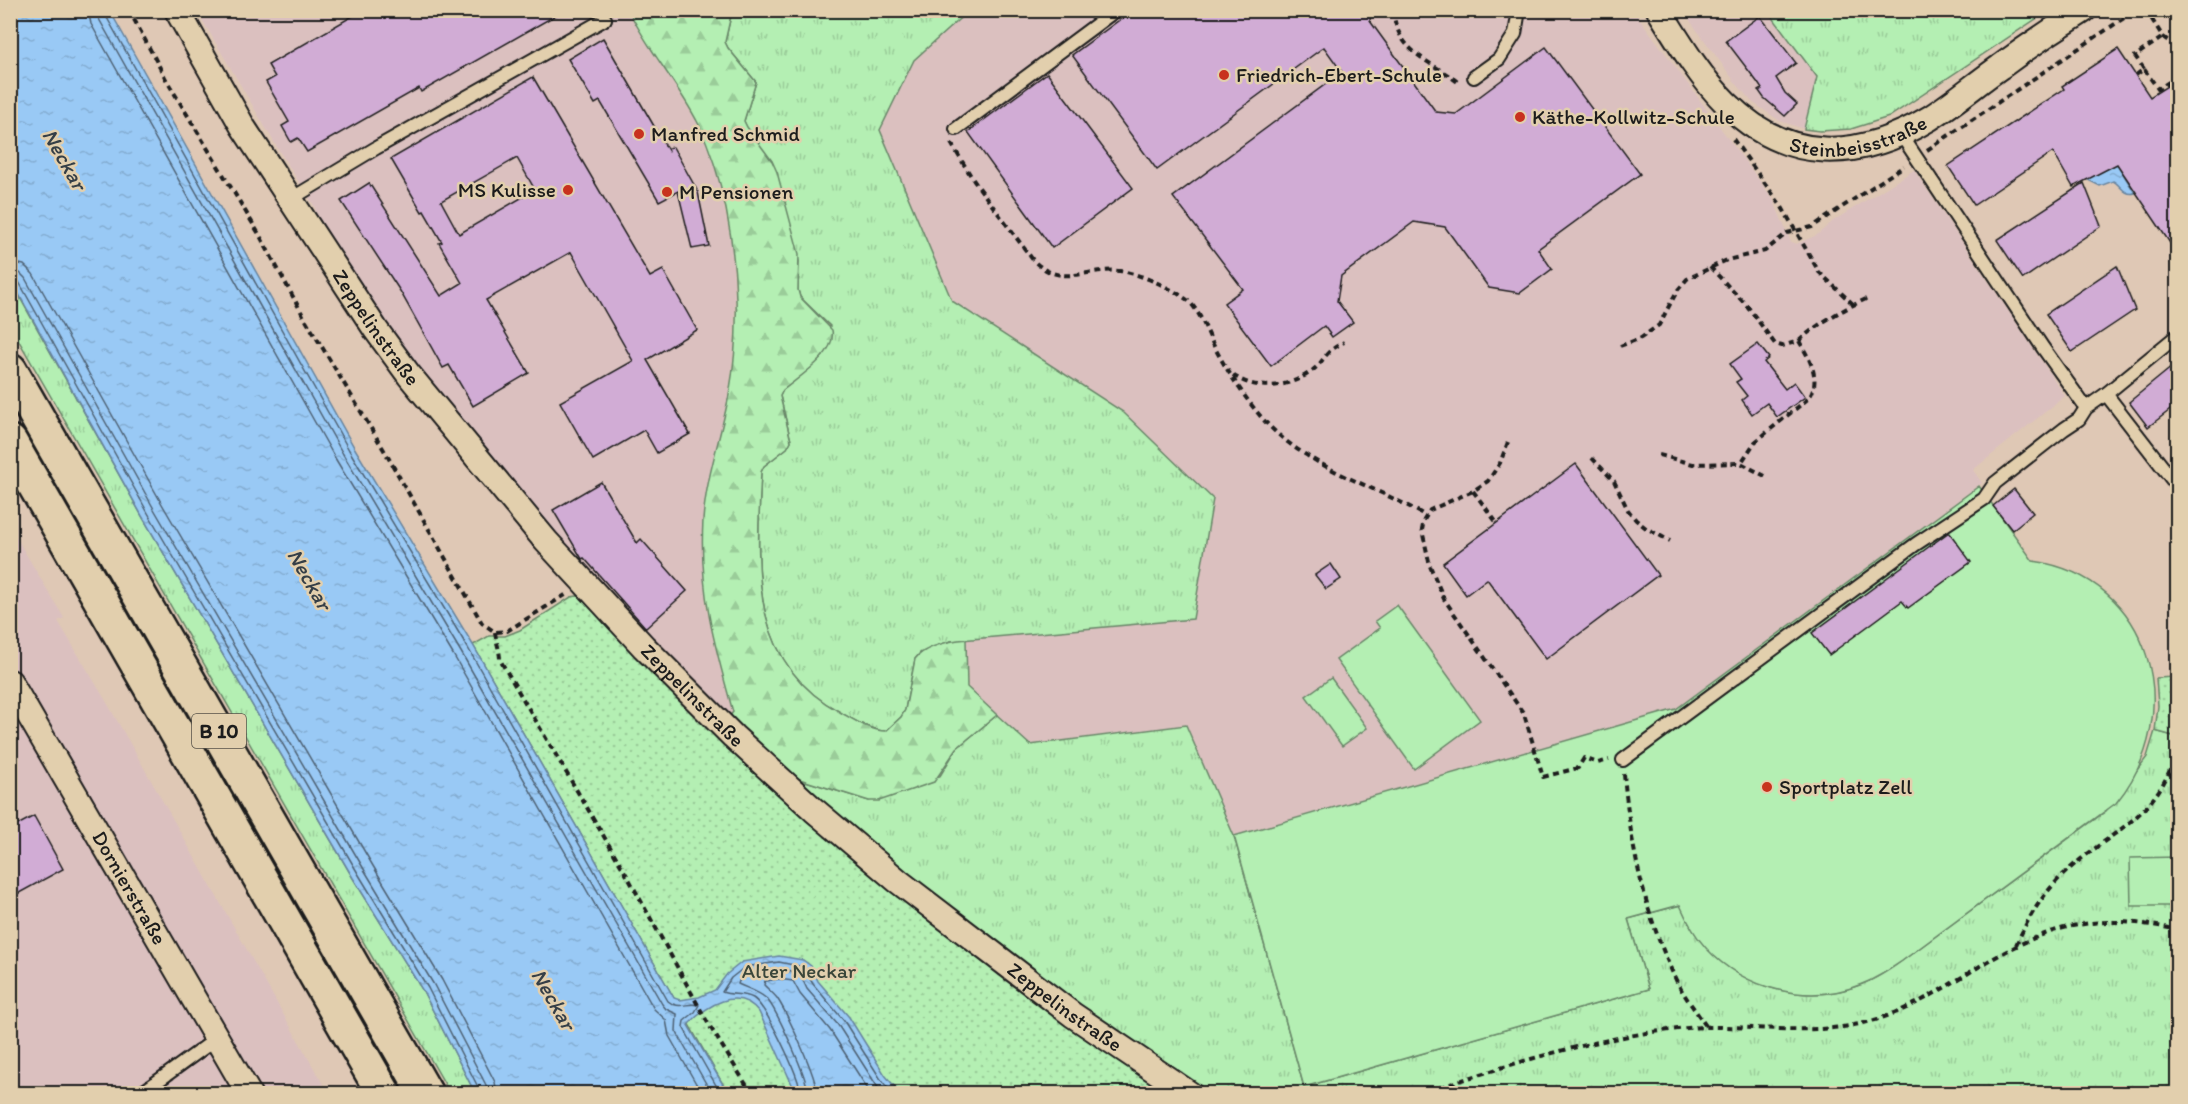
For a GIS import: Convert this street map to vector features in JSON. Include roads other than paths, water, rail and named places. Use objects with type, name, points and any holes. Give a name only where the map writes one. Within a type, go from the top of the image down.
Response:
[{"type":"highway","name":"B 10","points":[[10,370],[426,1094]]},
{"type":"highway","name":"B 10","points":[[10,442],[384,1094]]},
{"type":"street","name":"Zeppelinstraße","points":[[177,10],[243,127],[409,375],[546,541],[644,647],[691,695],[855,846],[940,915],[1031,984],[1081,1021],[1190,1094]]},
{"type":"street","name":"Steinbeisstraße","points":[[1659,10],[1684,50],[1717,93],[1749,123],[1776,139],[1801,148],[1833,150],[1877,142],[1900,134],[1940,111],[2084,10]]},
{"type":"street","name":"Dornierstraße","points":[[10,682],[249,1094]]},
{"type":"lane","points":[[956,129],[1116,10]]},
{"type":"lane","points":[[1474,77],[1499,59],[1515,34],[1519,10]]},
{"type":"lane","points":[[291,199],[376,148],[605,19]]},
{"type":"lane","points":[[1900,134],[2043,348],[2086,408]]},
{"type":"lane","points":[[1623,760],[1916,544],[1984,499],[1995,483],[2079,419],[2086,408],[2178,335]]},
{"type":"lane","points":[[2106,394],[2178,487]]},
{"type":"lane","points":[[140,1094],[216,1039]]},
{"type":"water","name":"Neckar","points":[[10,11],[110,11],[354,447],[473,645],[674,998],[680,1000],[699,997],[715,990],[727,974],[742,962],[779,956],[803,960],[811,966],[818,981],[849,1017],[885,1075],[900,1093],[796,1093],[759,1012],[750,1004],[732,999],[713,1005],[688,1025],[728,1093],[475,1093],[423,991],[353,878],[142,516],[11,280]]},
{"type":"water","points":[[2117,164],[2135,193],[2125,192],[2113,181],[2100,186],[2088,180],[2084,171],[2101,172]]},
{"type":"place","name":"Friedrich-Ebert-Schule","points":[[1224,75]]},
{"type":"place","name":"Käthe-Kollwitz-Schule","points":[[1520,117]]},
{"type":"place","name":"Manfred Schmid","points":[[639,134]]},
{"type":"place","name":"MS Kulisse","points":[[568,190]]},
{"type":"place","name":"M Pensionen","points":[[667,192]]},
{"type":"place","name":"Sportplatz Zell","points":[[1767,787]]},
{"type":"park label","name":"Alter Neckar","points":[[799,971]]}]
